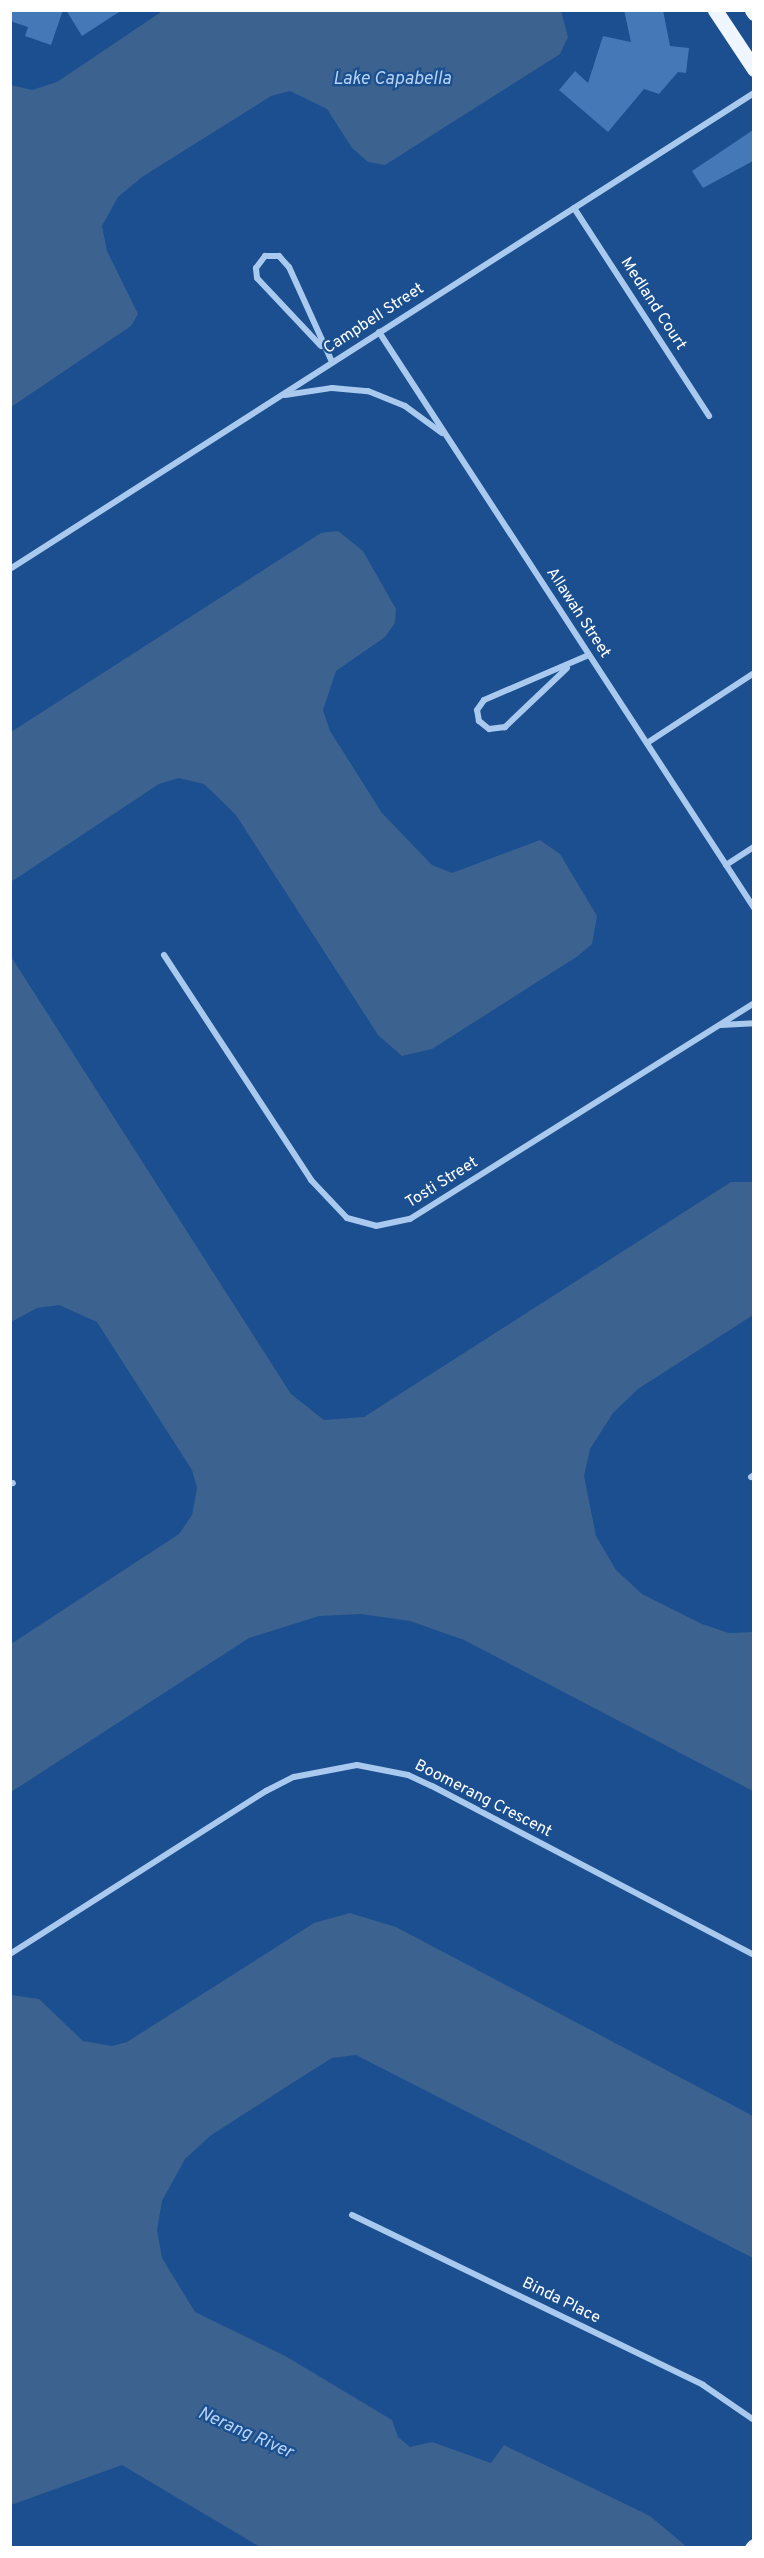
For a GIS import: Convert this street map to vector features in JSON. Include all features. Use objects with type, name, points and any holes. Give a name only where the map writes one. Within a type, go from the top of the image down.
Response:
[{"type":"main road","points":[[715,10],[753,69]]},
{"type":"street","name":"Campbell Street","points":[[10,569],[753,93]]},
{"type":"street","name":"Medland Court","points":[[574,207],[709,416]]},
{"type":"street","points":[[321,346],[290,267],[279,256],[265,256],[257,266],[257,278],[321,346],[332,362]]},
{"type":"street","name":"Allawah Street","points":[[379,332],[753,908]]},
{"type":"street","points":[[280,396],[332,388],[374,392],[413,411],[449,440]]},
{"type":"street","points":[[567,668],[508,725],[493,730],[479,721],[477,710],[486,699],[567,668],[589,655]]},
{"type":"street","points":[[646,743],[753,673]]},
{"type":"street","points":[[726,865],[753,847]]},
{"type":"street","name":"Tosti Street","points":[[164,955],[311,1180],[347,1218],[376,1226],[410,1219],[753,1003]]},
{"type":"street","points":[[718,1025],[753,1023]]},
{"type":"street","name":"Boomerang Crescent","points":[[10,1954],[266,1791],[294,1777],[357,1765],[424,1782],[753,1955]]},
{"type":"street","name":"Binda Place","points":[[352,2216],[703,2385],[753,2420]]},
{"type":"water","name":"Lake Capabella","points":[[164,10],[561,11],[568,37],[560,54],[385,165],[368,162],[352,148],[327,109],[290,91],[271,96],[142,177],[118,197],[102,226],[107,251],[138,314],[131,326],[11,407],[11,85],[32,90],[57,82]]},
{"type":"water","points":[[338,531],[363,551],[396,609],[395,623],[385,637],[336,671],[323,710],[330,731],[382,813],[432,865],[452,873],[540,840],[560,854],[597,916],[592,944],[578,956],[432,1049],[402,1056],[378,1035],[236,815],[204,784],[179,778],[159,784],[11,882],[11,732],[321,533]]},
{"type":"water","points":[[10,955],[291,1394],[324,1420],[364,1417],[731,1182],[753,1182],[753,1315],[638,1389],[613,1413],[590,1449],[584,1476],[596,1536],[616,1570],[642,1594],[702,1624],[729,1633],[753,1632],[753,1791],[464,1640],[410,1621],[361,1614],[319,1616],[249,1638],[11,1792],[11,1644],[179,1534],[192,1515],[197,1488],[192,1470],[97,1322],[59,1305],[37,1308],[11,1322]]},
{"type":"water","name":"Nerang River","points":[[350,1913],[396,1927],[753,2116],[753,2258],[356,2055],[332,2058],[210,2136],[185,2159],[162,2201],[157,2230],[162,2258],[195,2312],[287,2357],[392,2420],[398,2437],[410,2447],[432,2442],[491,2463],[504,2445],[650,2516],[687,2547],[260,2547],[122,2465],[11,2505],[11,1995],[39,1999],[83,2041],[112,2046],[127,2042],[314,1923]]},
{"type":"building","points":[[10,10],[63,10],[51,45],[25,36],[28,27],[10,21]]},
{"type":"building","points":[[66,10],[122,10],[82,36]]},
{"type":"building","points":[[624,10],[663,10],[670,46],[689,48],[686,73],[678,72],[659,94],[644,89],[608,132],[559,90],[575,71],[588,83],[603,36],[631,42]]},
{"type":"building","points":[[753,130],[753,161],[703,188],[692,171]]}]
